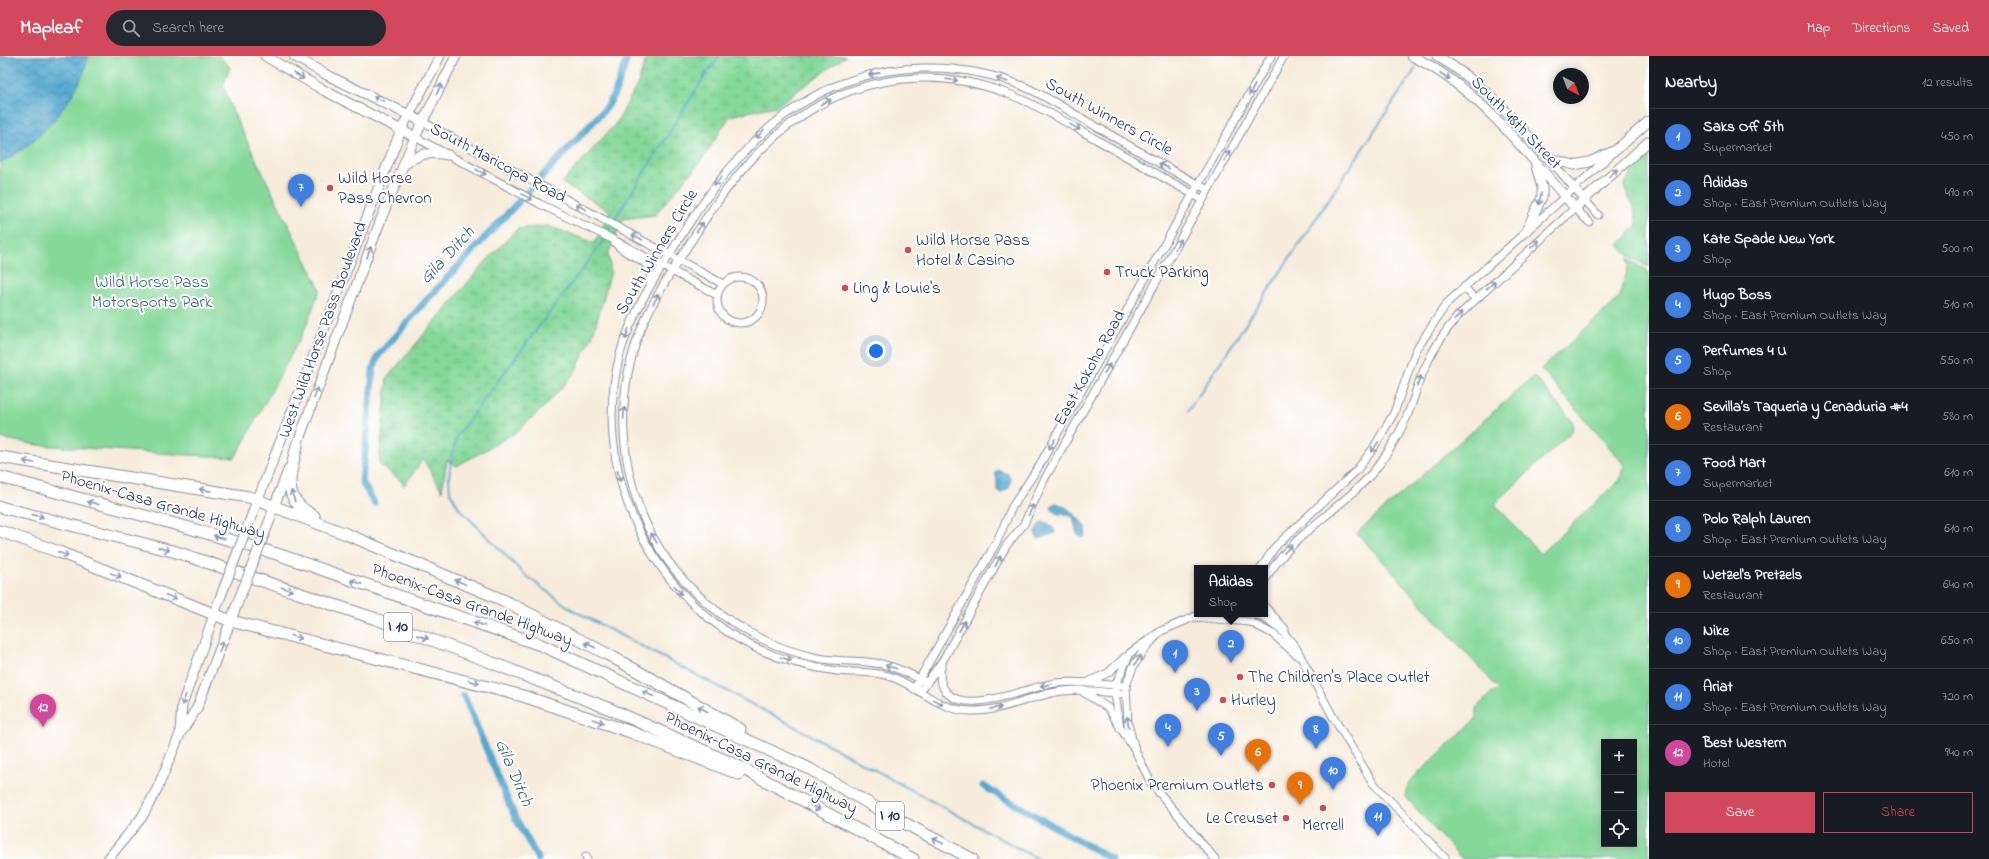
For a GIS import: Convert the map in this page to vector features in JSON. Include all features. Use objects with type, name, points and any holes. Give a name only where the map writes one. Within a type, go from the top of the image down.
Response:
[{"type":"highway","points":[[297,445],[290,478],[291,492],[294,502],[309,514],[346,534],[503,600],[607,654],[810,769]]},
{"type":"highway","points":[[0,458],[201,489],[257,500],[273,512],[346,534]]},
{"type":"highway","name":"Phoenix-Casa Grande Highway","points":[[0,477],[186,527],[277,554],[541,645],[810,769],[880,810],[972,859]]},
{"type":"highway","name":"Phoenix-Casa Grande Highway","points":[[0,507],[176,552],[376,619],[610,709],[738,766],[913,859]]},
{"type":"highway","points":[[0,531],[59,552],[231,621],[484,684],[628,731],[781,789]]},
{"type":"main road","name":"South Maricopa Road","points":[[265,56],[316,86],[415,137]]},
{"type":"main road","name":"South Maricopa Road","points":[[294,56],[323,73],[423,122]]},
{"type":"main road","name":"West Wild Horse Pass Boulevard","points":[[180,734],[182,705],[257,500],[401,130],[440,56]]},
{"type":"main road","name":"West Wild Horse Pass Boulevard","points":[[180,734],[197,708],[231,621],[273,512],[381,219],[415,137],[456,56]]},
{"type":"main road","name":"South 48th Street","points":[[1412,56],[1452,81],[1477,101],[1575,208]]},
{"type":"main road","name":"South 48th Street","points":[[1437,56],[1461,70],[1487,92],[1548,158]]},
{"type":"main road","points":[[316,86],[323,73]]},
{"type":"main road","points":[[1548,158],[1565,163],[1579,164],[1616,150],[1649,121]]},
{"type":"main road","points":[[1575,208],[1649,141]]},
{"type":"main road","points":[[403,166],[421,154],[448,155]]},
{"type":"main road","points":[[1526,231],[1542,197],[1536,164]]},
{"type":"main road","points":[[108,859],[142,817],[158,787],[180,734]]},
{"type":"street","name":"East Kokoho Road","points":[[917,691],[920,679],[1000,537],[1012,507],[1035,473],[1271,56]]},
{"type":"street","name":"East Kokoho Road","points":[[917,691],[927,683],[943,660],[1010,543],[1024,524],[1039,489],[1284,56]]},
{"type":"street","name":"South Winners Circle","points":[[1126,686],[1115,689],[1066,690],[976,711],[957,710],[886,676],[830,670],[778,657],[745,642],[712,621],[683,595],[660,568],[642,539],[628,507],[617,471],[612,428],[614,398],[620,356],[631,322],[650,286],[708,194],[729,168],[765,130],[807,99],[822,91],[855,78],[891,70],[936,68],[985,74],[1025,87],[1208,190]]},
{"type":"street","name":"South Winners Circle","points":[[927,683],[892,666],[875,662],[840,661],[817,658],[783,648],[750,633],[720,614],[692,589],[670,563],[651,534],[638,504],[628,469],[624,426],[625,392],[631,358],[642,327],[679,260],[718,198],[744,166],[774,136],[814,107],[859,88],[892,80],[919,78],[950,79],[989,87],[1024,99],[1203,200]]},
{"type":"street","name":"South Maricopa Road","points":[[423,122],[670,254],[723,284]]},
{"type":"street","name":"South Maricopa Road","points":[[415,137],[540,204],[612,239],[718,295]]},
{"type":"street","points":[[1263,565],[1283,539],[1356,471],[1373,449],[1394,413],[1420,343],[1447,303],[1616,150]]},
{"type":"street","name":"South 48th Street","points":[[1548,158],[1598,215]]},
{"type":"street","points":[[737,159],[744,166]]},
{"type":"street","points":[[729,168],[738,175]]},
{"type":"street","name":"South 48th Street","points":[[1575,208],[1589,222]]},
{"type":"street","points":[[1268,576],[1277,562],[1294,543],[1354,492],[1378,467],[1393,444],[1406,418],[1422,374],[1439,341],[1450,326],[1475,299],[1575,208]]},
{"type":"street","points":[[612,239],[621,249],[648,266],[651,274],[650,286]]},
{"type":"street","points":[[742,277],[753,282],[761,291],[763,299],[762,307],[753,320],[737,324],[723,316],[719,310],[718,295],[723,284],[742,277]]},
{"type":"street","points":[[1464,287],[1475,299]]},
{"type":"street","points":[[1078,398],[1088,403]]},
{"type":"street","points":[[1394,413],[1406,418]]},
{"type":"street","points":[[615,449],[626,447]]},
{"type":"street","points":[[1000,537],[1010,543]]},
{"type":"street","points":[[1268,610],[1290,634],[1302,660],[1341,732],[1373,783],[1446,859]]},
{"type":"street","points":[[1085,682],[1100,678],[1108,673],[1130,653],[1161,631],[1194,617]]},
{"type":"street","points":[[1200,617],[1203,619],[1247,619],[1273,634],[1302,660]]},
{"type":"street","points":[[1262,617],[1282,631],[1295,646]]},
{"type":"street","points":[[727,630],[733,622]]},
{"type":"street","points":[[1135,750],[1128,724],[1125,694],[1126,686],[1133,668],[1144,650],[1161,631]]},
{"type":"street","points":[[1120,728],[1115,689],[1130,653]]},
{"type":"street","name":"South Winners Circle","points":[[943,660],[939,677],[941,685],[945,692],[956,700],[960,701],[991,699],[1054,683],[1085,682],[1115,689],[1125,694]]},
{"type":"street","points":[[1066,690],[1081,691],[1108,708],[1135,750],[1151,783],[1215,859]]},
{"type":"green space","name":"Wild Horse Pass Motorsports Park","points":[[0,56],[219,56],[230,67],[223,86],[235,117],[320,289],[305,329],[235,458],[37,445],[0,438]]},
{"type":"green space","points":[[647,56],[846,56],[776,106],[730,116],[701,161],[655,215],[623,219],[608,254],[611,271],[593,335],[574,374],[545,406],[515,433],[457,466],[447,460],[442,491],[423,459],[404,486],[401,481],[379,464],[387,378],[480,268],[517,229],[548,226],[595,243],[610,211],[562,183],[618,121],[638,83]]},
{"type":"green space","points":[[1649,155],[1649,267],[1629,256],[1619,245],[1637,225],[1634,206],[1629,198],[1625,185],[1633,170]]},
{"type":"green space","points":[[1628,259],[1649,272],[1649,859],[1461,859],[1405,796],[1409,782],[1476,719],[1476,708],[1498,688],[1357,533],[1534,376],[1573,422],[1572,431],[1495,504],[1540,554],[1620,480],[1624,464],[1541,369],[1619,298],[1629,265]]},
{"type":"water","points":[[0,56],[88,56],[84,71],[77,87],[55,118],[42,133],[28,145],[0,163]]},
{"type":"water","points":[[998,470],[1008,474],[1011,478],[1009,488],[1001,493],[997,491],[995,472]]},
{"type":"water","points":[[1055,503],[1060,504],[1069,510],[1081,521],[1087,530],[1085,537],[1081,537],[1077,534],[1073,517],[1054,512],[1051,506]]},
{"type":"water","points":[[1042,522],[1051,526],[1055,533],[1038,539],[1036,537],[1036,530]]},
{"type":"waterway","name":"Gila Ditch","points":[[374,503],[362,482],[373,369],[378,356],[423,304],[608,106],[616,90],[628,56]]},
{"type":"waterway","points":[[613,222],[708,71],[720,56]]},
{"type":"waterway","points":[[1188,411],[1416,68]]},
{"type":"waterway","points":[[606,234],[610,226]]},
{"type":"waterway","points":[[604,238],[457,436],[451,458],[449,478],[450,492],[459,508],[526,576],[571,609],[818,739],[1038,859]]},
{"type":"waterway","name":"Gila Ditch","points":[[464,696],[514,815],[538,859]]},
{"type":"waterway","points":[[983,786],[1111,859]]},
{"type":"place","name":"Wild Horse Pass Chevron","points":[[330,188]]},
{"type":"place","name":"Food Mart","points":[[301,207]]},
{"type":"place","name":"Wild Horse Pass Hotel & Casino","points":[[908,250]]},
{"type":"place","name":"Truck Parking","points":[[1107,272]]},
{"type":"place","name":"Ling & Louie's","points":[[845,288]]},
{"type":"place","name":"Adidas","points":[[1231,663]]},
{"type":"place","name":"Saks Off 5th","points":[[1175,673]]},
{"type":"place","name":"The Children's Place Outlet","points":[[1240,677]]},
{"type":"place","name":"Hurley","points":[[1223,700]]},
{"type":"place","name":"Kate Spade New York","points":[[1197,711]]},
{"type":"place","name":"Best Western","points":[[43,727]]},
{"type":"place","name":"Hugo Boss","points":[[1168,747]]},
{"type":"place","name":"Polo Ralph Lauren","points":[[1316,749]]},
{"type":"place","name":"Perfumes 4 U","points":[[1221,756]]},
{"type":"place","name":"Sevilla’s Taqueria y Cenaduria #4","points":[[1258,772]]},
{"type":"place","name":"Phoenix Premium Outlets","points":[[1272,785]]},
{"type":"place","name":"Nike","points":[[1333,790]]},
{"type":"place","name":"Wetzel's Pretzels","points":[[1300,805]]},
{"type":"place","name":"Merrell","points":[[1323,808]]},
{"type":"place","name":"Le Creuset","points":[[1286,818]]},
{"type":"place","name":"Ariat","points":[[1378,836]]}]
